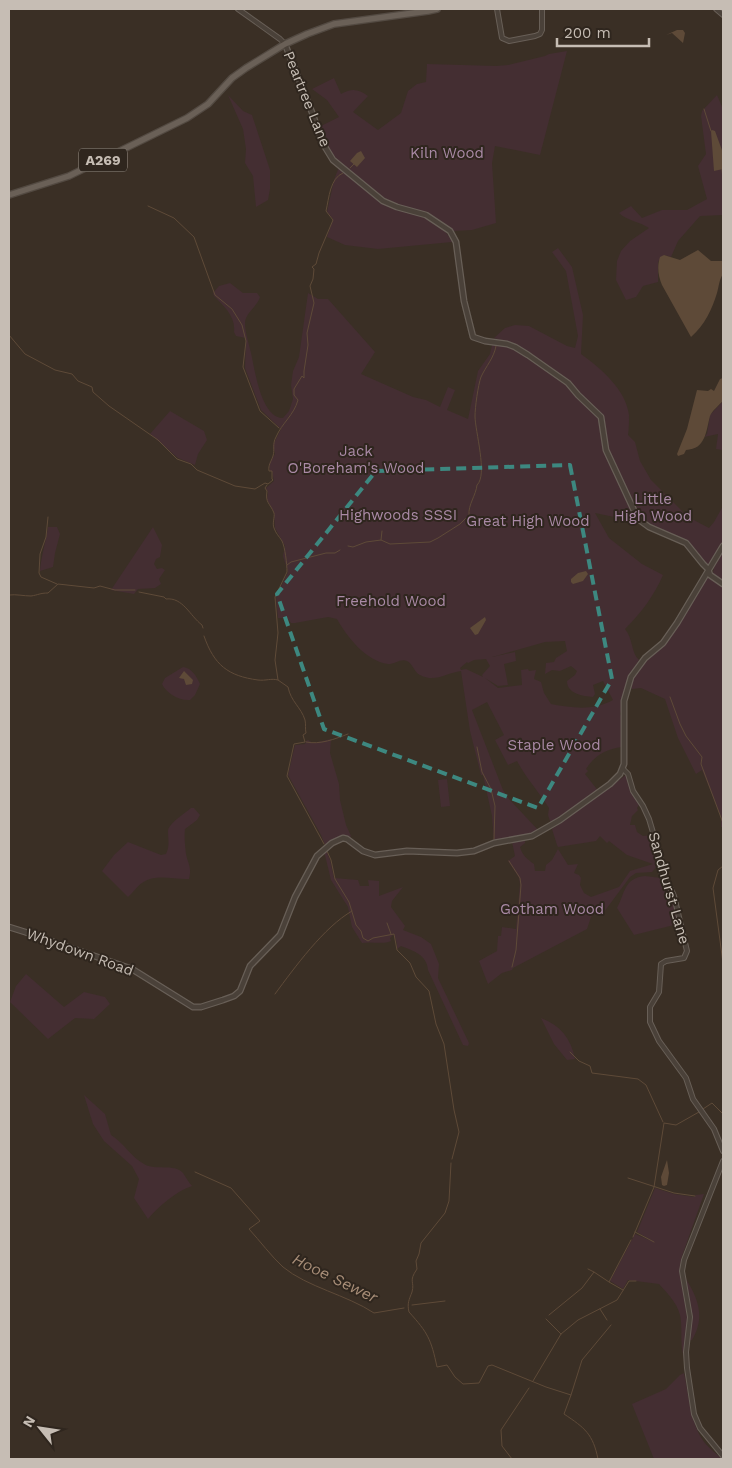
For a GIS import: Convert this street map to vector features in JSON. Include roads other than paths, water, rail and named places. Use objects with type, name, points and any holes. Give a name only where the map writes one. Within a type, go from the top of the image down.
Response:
[{"type":"main road","name":"A269","points":[[9,195],[69,176],[187,118],[208,104],[232,78],[262,57],[284,44],[307,34],[334,24],[437,9]]},
{"type":"street","points":[[238,9],[280,39],[284,44]]},
{"type":"street","points":[[504,12],[498,11],[502,38],[509,41],[540,34],[542,30],[542,9]]},
{"type":"street","points":[[716,9],[723,15]]},
{"type":"street","name":"Peartree Lane","points":[[284,44],[322,142],[333,160],[383,201],[426,215],[438,222],[453,236],[456,242],[464,301],[473,337],[515,347],[528,354],[568,383],[601,417],[606,450],[638,519],[649,527],[686,543],[709,571],[710,575],[723,584]]},
{"type":"street","points":[[623,769],[624,701],[631,677],[641,662],[663,643],[723,546]]},
{"type":"street","name":"Whydown Road","points":[[9,928],[132,968],[189,1005],[201,1007],[230,997],[240,991],[250,966],[280,934],[295,897],[317,856],[325,848],[342,838],[347,839],[369,854],[380,856],[407,851],[456,853],[474,851],[494,843],[532,836],[587,802],[610,784],[623,769]]},
{"type":"street","name":"Sandhurst Lane","points":[[623,769],[628,774],[633,791],[644,806],[649,819],[660,856],[662,876],[674,896],[686,951],[684,958],[666,961],[662,964],[659,992],[650,1007],[650,1022],[659,1041],[684,1074],[693,1099],[714,1129],[723,1151]]},
{"type":"street","points":[[723,1160],[684,1260],[682,1271],[690,1308],[686,1360],[694,1414],[700,1428],[723,1456]]},
{"type":"waterway","points":[[704,109],[711,131]]},
{"type":"waterway","points":[[350,168],[354,164]]},
{"type":"waterway","points":[[722,169],[723,180]]},
{"type":"waterway","points":[[9,335],[25,354],[55,370],[72,374],[78,381],[92,387],[93,392],[109,406],[158,440],[177,459],[191,464],[197,470],[235,486],[255,489],[265,483],[268,484],[273,480],[272,471],[269,471],[269,465],[274,454],[275,440],[298,400],[294,395],[294,389],[302,376],[304,378],[308,345],[307,333],[314,303],[310,286],[313,279],[314,269],[312,267],[316,264],[333,220],[326,211],[331,189],[335,179],[343,173]]},
{"type":"waterway","points":[[148,206],[174,218],[194,237],[215,295],[232,309],[242,325],[246,341],[243,367],[260,411],[279,428]]},
{"type":"waterway","points":[[348,546],[353,547],[366,542],[381,540],[390,544],[430,542],[460,524],[469,515],[481,472],[475,416],[476,402],[481,377],[492,358],[496,346]]},
{"type":"waterway","points":[[267,485],[265,488],[267,491],[267,501],[274,513],[273,524],[283,544],[287,569],[275,597],[278,633],[275,660],[278,680],[288,687],[291,697],[303,715],[306,733],[303,735],[305,742],[294,744],[287,776],[324,844]]},
{"type":"waterway","points":[[48,517],[46,537],[40,554],[39,573],[41,577],[57,584]]},
{"type":"waterway","points":[[381,540],[382,531]]},
{"type":"waterway","points":[[287,565],[291,562],[326,553],[335,553],[340,550]]},
{"type":"waterway","points":[[9,595],[31,596],[48,593],[58,584],[94,588],[100,586],[115,590],[135,590]]},
{"type":"waterway","points":[[139,592],[177,601],[186,608],[203,628]]},
{"type":"waterway","points":[[204,636],[212,655],[230,672],[238,676],[258,680],[278,680]]},
{"type":"waterway","points":[[670,697],[686,736],[702,757],[701,764],[723,823]]},
{"type":"waterway","points":[[306,742],[333,740],[348,734]]},
{"type":"waterway","points":[[477,747],[482,772],[491,789],[495,806],[494,839]]},
{"type":"waterway","points":[[327,851],[335,879],[349,902],[356,925],[361,931],[363,938],[368,941],[373,938],[394,934],[397,950],[410,963],[416,977],[429,991],[436,1024],[444,1044],[459,1132],[452,1159]]},
{"type":"waterway","points":[[509,861],[520,878],[521,885],[516,950],[512,967]]},
{"type":"waterway","points":[[723,866],[718,870],[713,888],[723,963]]},
{"type":"waterway","points":[[275,994],[321,937],[341,918],[352,911]]},
{"type":"waterway","points":[[387,923],[391,934]]},
{"type":"waterway","points":[[570,1052],[579,1061],[590,1066],[592,1073],[638,1079],[646,1085],[663,1122]]},
{"type":"waterway","points":[[703,1109],[712,1103],[723,1114]]},
{"type":"waterway","points":[[633,1237],[654,1187],[664,1123],[676,1125],[699,1112]]},
{"type":"waterway","points":[[451,1163],[449,1201],[445,1213],[421,1243],[416,1261],[417,1269],[412,1279],[413,1288],[408,1304],[409,1312],[428,1337],[437,1367],[447,1365],[455,1377],[463,1384],[479,1383],[488,1366],[492,1365],[571,1395],[564,1414],[577,1423],[591,1437],[598,1459]]},
{"type":"waterway","name":"Hooe Sewer","points":[[195,1172],[231,1188],[260,1221],[249,1229],[279,1263],[293,1274],[374,1313],[404,1308]]},
{"type":"waterway","points":[[628,1178],[674,1193],[695,1196]]},
{"type":"waterway","points":[[635,1232],[654,1242]]},
{"type":"waterway","points":[[623,1290],[609,1282],[631,1240]]},
{"type":"waterway","points":[[588,1269],[594,1272]]},
{"type":"waterway","points":[[549,1315],[582,1288],[594,1272],[609,1282]]},
{"type":"waterway","points":[[533,1381],[561,1334],[578,1320],[617,1300],[629,1281],[636,1281]]},
{"type":"waterway","points":[[412,1305],[445,1301]]},
{"type":"waterway","points":[[600,1309],[607,1320]]},
{"type":"waterway","points":[[546,1319],[561,1334]]},
{"type":"waterway","points":[[571,1395],[582,1360],[611,1325]]},
{"type":"waterway","points":[[512,1459],[502,1446],[501,1430],[529,1388]]},
{"type":"park label","name":"Kiln Wood","points":[[447,153]]},
{"type":"park label","name":"Jack O'Boreham's Wood","points":[[356,460]]},
{"type":"park label","name":"Little High Wood","points":[[653,508]]},
{"type":"park label","name":"Highwoods SSSI","points":[[398,515]]},
{"type":"park label","name":"Great High Wood","points":[[528,521]]},
{"type":"park label","name":"Freehold Wood","points":[[391,601]]},
{"type":"park label","name":"Staple Wood","points":[[554,745]]},
{"type":"park label","name":"Gotham Wood","points":[[552,909]]}]
